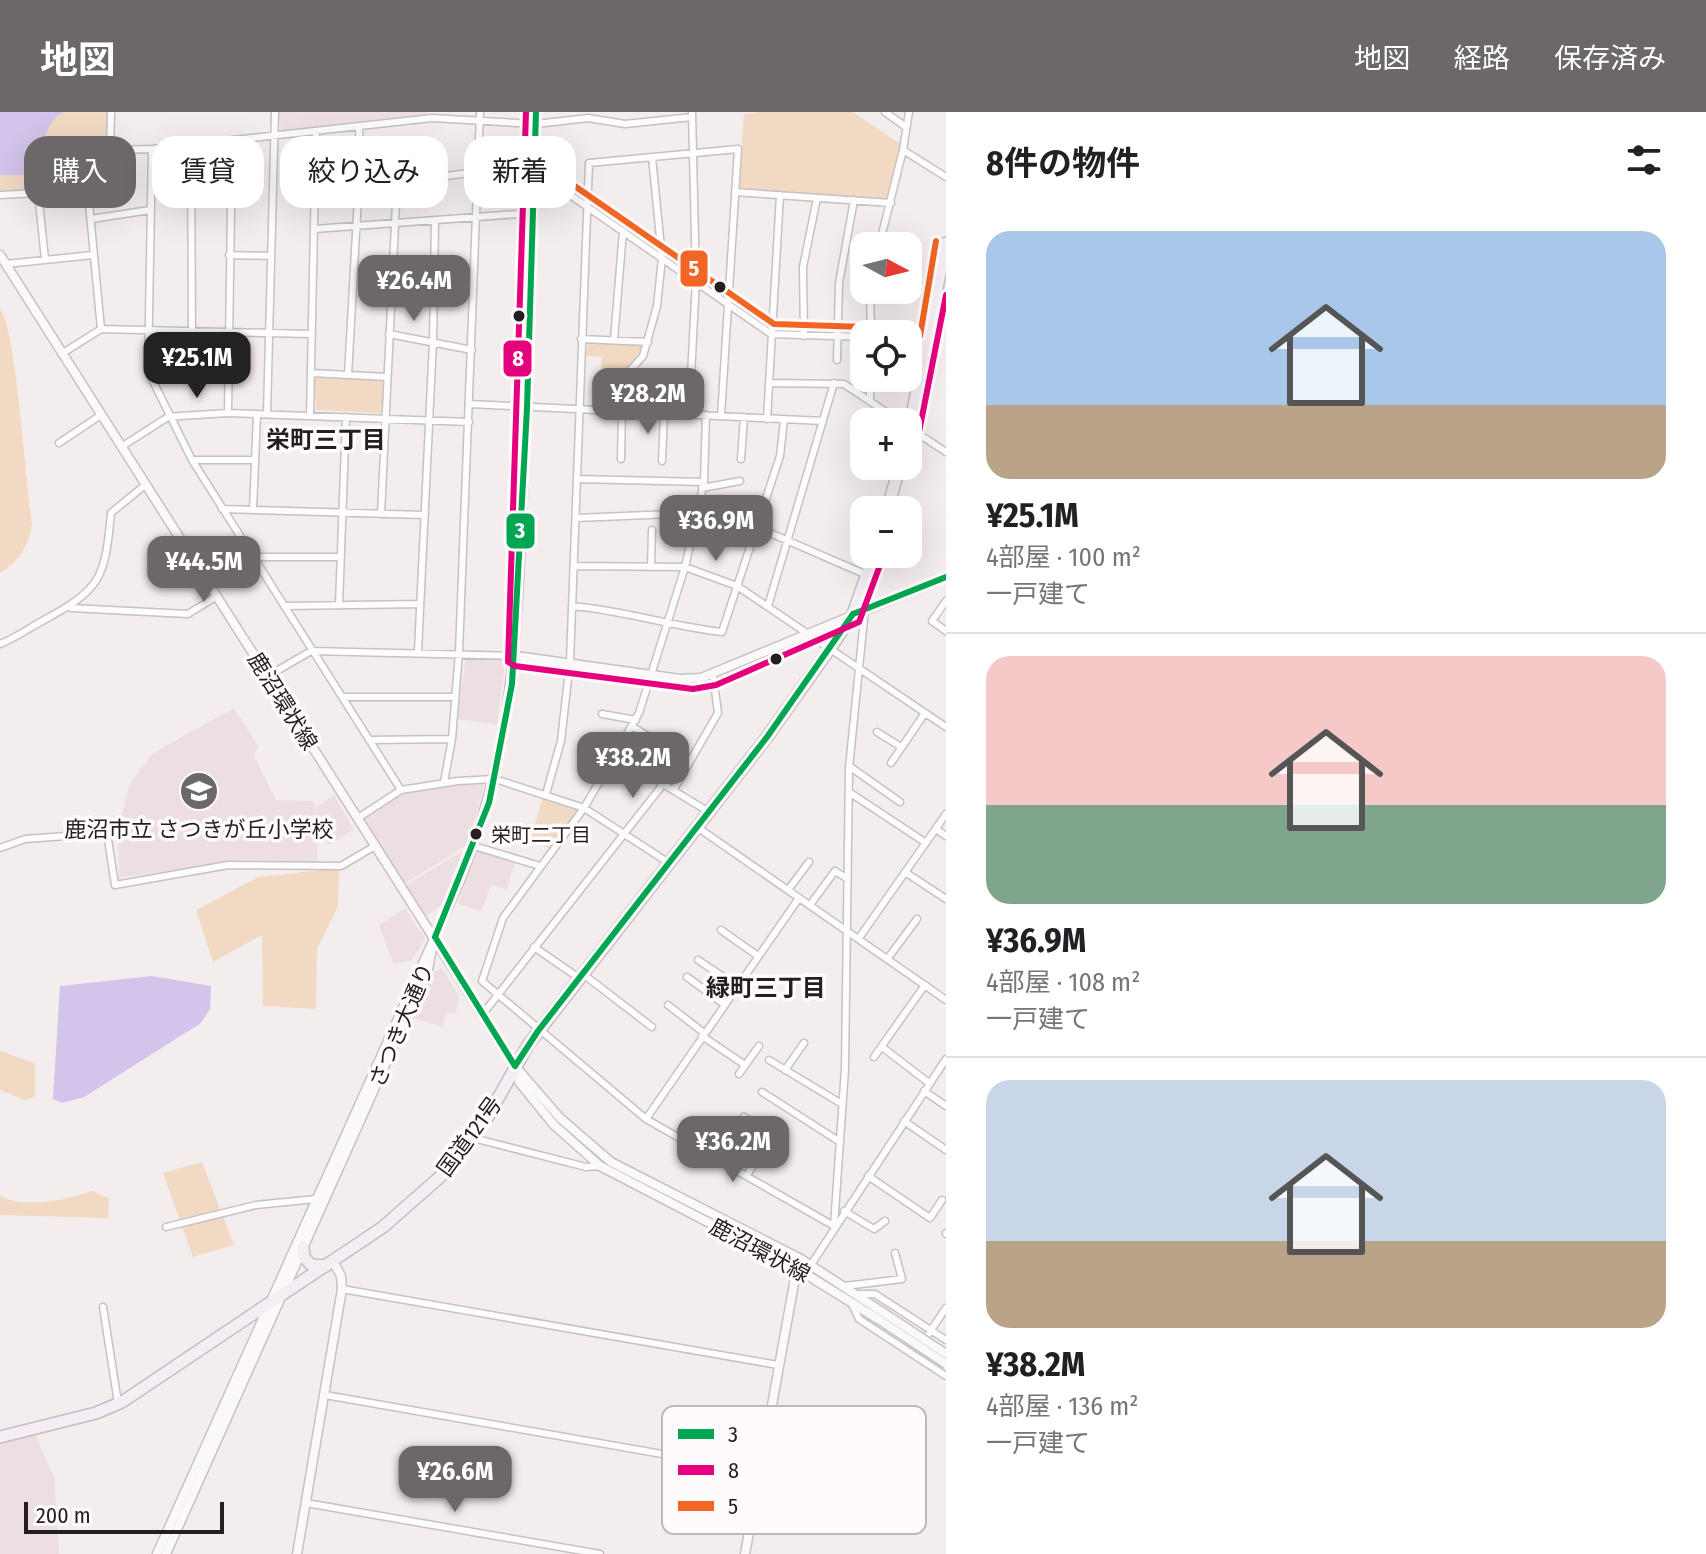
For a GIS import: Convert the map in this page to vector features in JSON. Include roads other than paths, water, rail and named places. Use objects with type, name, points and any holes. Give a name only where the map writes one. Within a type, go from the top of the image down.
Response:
[{"type":"highway","points":[[912,408],[930,338],[946,243]]},
{"type":"highway","name":"国道121号","points":[[0,1437],[96,1413],[118,1403],[406,1211],[473,1138],[538,1031],[709,812],[831,647],[853,614],[869,568]]},
{"type":"highway","points":[[303,1247],[304,1257],[311,1265],[330,1263]]},
{"type":"street","points":[[111,112],[110,150],[152,149],[148,371],[168,417],[192,460],[401,790]]},
{"type":"street","points":[[267,414],[277,136],[275,112]]},
{"type":"street","points":[[535,136],[536,112]]},
{"type":"street","points":[[885,112],[906,127]]},
{"type":"street","points":[[883,232],[909,112]]},
{"type":"street","points":[[264,137],[480,115],[536,124],[588,118],[625,124],[692,114],[696,280],[689,414]]},
{"type":"street","points":[[478,136],[480,115]]},
{"type":"street","points":[[348,375],[359,126]]},
{"type":"street","points":[[310,416],[316,131]]},
{"type":"street","points":[[546,794],[561,741],[570,661],[589,163],[738,149],[721,416]]},
{"type":"street","points":[[903,150],[946,177]]},
{"type":"street","points":[[621,459],[617,385],[643,356],[648,342],[662,258],[652,157]]},
{"type":"street","points":[[381,514],[397,183],[464,174]]},
{"type":"street","points":[[735,192],[891,203]]},
{"type":"street","points":[[0,195],[38,193],[45,259]]},
{"type":"street","points":[[767,419],[780,195]]},
{"type":"street","points":[[576,198],[771,334],[850,336]]},
{"type":"street","points":[[804,336],[803,267],[817,198]]},
{"type":"street","points":[[837,360],[839,283],[854,200]]},
{"type":"street","points":[[90,208],[101,329]]},
{"type":"street","points":[[191,208],[192,331]]},
{"type":"street","points":[[228,413],[230,208]]},
{"type":"street","points":[[444,782],[452,739],[459,652],[472,350],[474,208]]},
{"type":"street","points":[[435,937],[474,846],[495,779],[516,656],[532,208]]},
{"type":"street","points":[[91,219],[150,210]]},
{"type":"street","points":[[314,229],[532,213]]},
{"type":"street","points":[[418,651],[433,342],[435,220]]},
{"type":"street","points":[[614,340],[623,231]]},
{"type":"street","name":"鹿沼環状線","points":[[0,255],[515,1066],[560,1118],[611,1162],[799,1264],[805,1274],[854,1298],[946,1364]]},
{"type":"street","points":[[6,264],[93,255]]},
{"type":"street","points":[[229,255],[271,256]]},
{"type":"street","points":[[63,353],[101,329],[312,334]]},
{"type":"street","points":[[389,334],[472,350]]},
{"type":"street","points":[[922,338],[930,338]]},
{"type":"street","points":[[581,339],[648,342]]},
{"type":"street","points":[[148,371],[228,373]]},
{"type":"street","points":[[311,373],[387,377]]},
{"type":"street","points":[[659,376],[692,377]]},
{"type":"street","points":[[769,383],[844,384],[880,408]]},
{"type":"street","points":[[768,606],[834,383]]},
{"type":"street","points":[[870,392],[870,401]]},
{"type":"street","points":[[470,404],[823,421]]},
{"type":"street","points":[[121,447],[168,417],[228,413],[469,422]]},
{"type":"street","points":[[662,461],[664,413]]},
{"type":"street","points":[[253,510],[257,414]]},
{"type":"street","points":[[59,443],[101,415]]},
{"type":"street","points":[[706,415],[703,485],[694,528],[685,567],[635,723],[584,808],[503,918],[491,945],[482,981],[646,1119],[834,1226]]},
{"type":"street","points":[[339,605],[346,417]]},
{"type":"street","points":[[741,459],[744,417]]},
{"type":"street","points":[[572,606],[603,609],[667,626],[722,632],[780,456],[784,420]]},
{"type":"street","points":[[922,437],[946,452]]},
{"type":"street","points":[[192,460],[255,460]]},
{"type":"street","points":[[577,479],[703,485],[740,481]]},
{"type":"street","points":[[0,644],[71,608],[102,569],[111,513],[145,485]]},
{"type":"street","points":[[222,509],[425,515]]},
{"type":"street","points":[[576,518],[696,513]]},
{"type":"street","points":[[694,528],[756,527],[867,575]]},
{"type":"street","points":[[651,567],[652,530]]},
{"type":"street","points":[[253,557],[341,557]]},
{"type":"street","points":[[574,566],[685,567],[737,586],[945,725]]},
{"type":"street","points":[[268,676],[311,651],[418,651],[570,661],[687,679],[713,675],[942,579],[946,587]]},
{"type":"street","points":[[71,608],[188,614],[217,596]]},
{"type":"street","points":[[946,601],[932,621],[946,631]]},
{"type":"street","points":[[284,606],[420,604]]},
{"type":"street","points":[[834,1226],[842,1104],[849,766],[865,609]]},
{"type":"street","points":[[674,789],[718,713],[713,675]]},
{"type":"street","points":[[342,697],[454,697]]},
{"type":"street","points":[[891,763],[925,713]]},
{"type":"street","points":[[602,714],[635,723],[659,743],[642,770]]},
{"type":"street","points":[[877,732],[901,747]]},
{"type":"street","points":[[369,740],[452,739]]},
{"type":"street","points":[[617,756],[709,812]]},
{"type":"street","points":[[849,766],[900,802]]},
{"type":"street","points":[[358,818],[401,790],[444,782],[495,779],[584,808],[669,863]]},
{"type":"street","points":[[482,1015],[664,783]]},
{"type":"street","points":[[849,792],[926,843]]},
{"type":"street","points":[[859,938],[946,814]]},
{"type":"street","points":[[697,827],[946,1000]]},
{"type":"street","points":[[936,829],[946,836]]},
{"type":"street","points":[[0,848],[25,839],[107,833],[115,885],[228,865],[341,866],[375,846]]},
{"type":"street","points":[[474,846],[540,866]]},
{"type":"street","points":[[788,890],[809,862]]},
{"type":"street","points":[[810,905],[835,871],[848,879]]},
{"type":"street","points":[[905,872],[946,899]]},
{"type":"street","points":[[646,1119],[799,898]]},
{"type":"street","points":[[888,958],[917,919]]},
{"type":"street","points":[[721,930],[758,956]]},
{"type":"street","name":"さつき大通り","points":[[157,1554],[435,937]]},
{"type":"street","name":"さつき大通り","points":[[166,1554],[428,969],[435,937]]},
{"type":"street","points":[[534,947],[652,1027]]},
{"type":"street","points":[[698,960],[737,986]]},
{"type":"street","points":[[687,977],[724,1004]]},
{"type":"street","points":[[874,1057],[925,985]]},
{"type":"street","points":[[668,1005],[745,1065]]},
{"type":"street","points":[[785,1070],[804,1043]]},
{"type":"street","points":[[739,1074],[759,1046]]},
{"type":"street","points":[[882,1047],[929,1083]]},
{"type":"street","points":[[805,1274],[946,1059]]},
{"type":"street","points":[[769,1060],[842,1104]]},
{"type":"street","name":"鹿沼環状線","points":[[515,1066],[519,1082],[554,1125],[600,1166],[799,1264],[811,1265],[845,1286],[854,1298]]},
{"type":"street","points":[[924,1091],[946,1106]]},
{"type":"street","points":[[762,1092],[840,1142]]},
{"type":"street","points":[[717,1158],[744,1117],[773,1134],[747,1175]]},
{"type":"street","points":[[904,1121],[946,1150]]},
{"type":"street","points":[[473,1138],[586,1167],[600,1166]]},
{"type":"street","points":[[868,1176],[930,1218],[942,1200]]},
{"type":"street","points":[[166,1227],[256,1205],[316,1199]]},
{"type":"street","points":[[844,1211],[874,1229],[885,1221]]},
{"type":"street","points":[[845,1286],[902,1279],[895,1253]]},
{"type":"street","points":[[297,1554],[342,1289],[340,1272],[330,1263]]},
{"type":"street","points":[[771,1406],[799,1264]]},
{"type":"street","points":[[342,1289],[778,1365]]},
{"type":"street","points":[[946,1340],[875,1294],[854,1298],[859,1319],[946,1376]]},
{"type":"street","points":[[103,1307],[118,1403]]},
{"type":"street","points":[[914,1355],[946,1308]]},
{"type":"street","name":"鹿沼環状線","points":[[881,1316],[946,1354]]},
{"type":"street","points":[[325,1395],[662,1454]]},
{"type":"street","points":[[306,1503],[600,1554]]},
{"type":"street","points":[[745,1554],[748,1534]]},
{"type":"place","name":"鹿沼市立 さつきが丘小学校","points":[[199,791]]},
{"type":"place","name":"栄町二丁目","points":[[476,834]]},
{"type":"district","name":"栄町三丁目","points":[[326,440]]},
{"type":"district","name":"緑町三丁目","points":[[766,988]]}]
